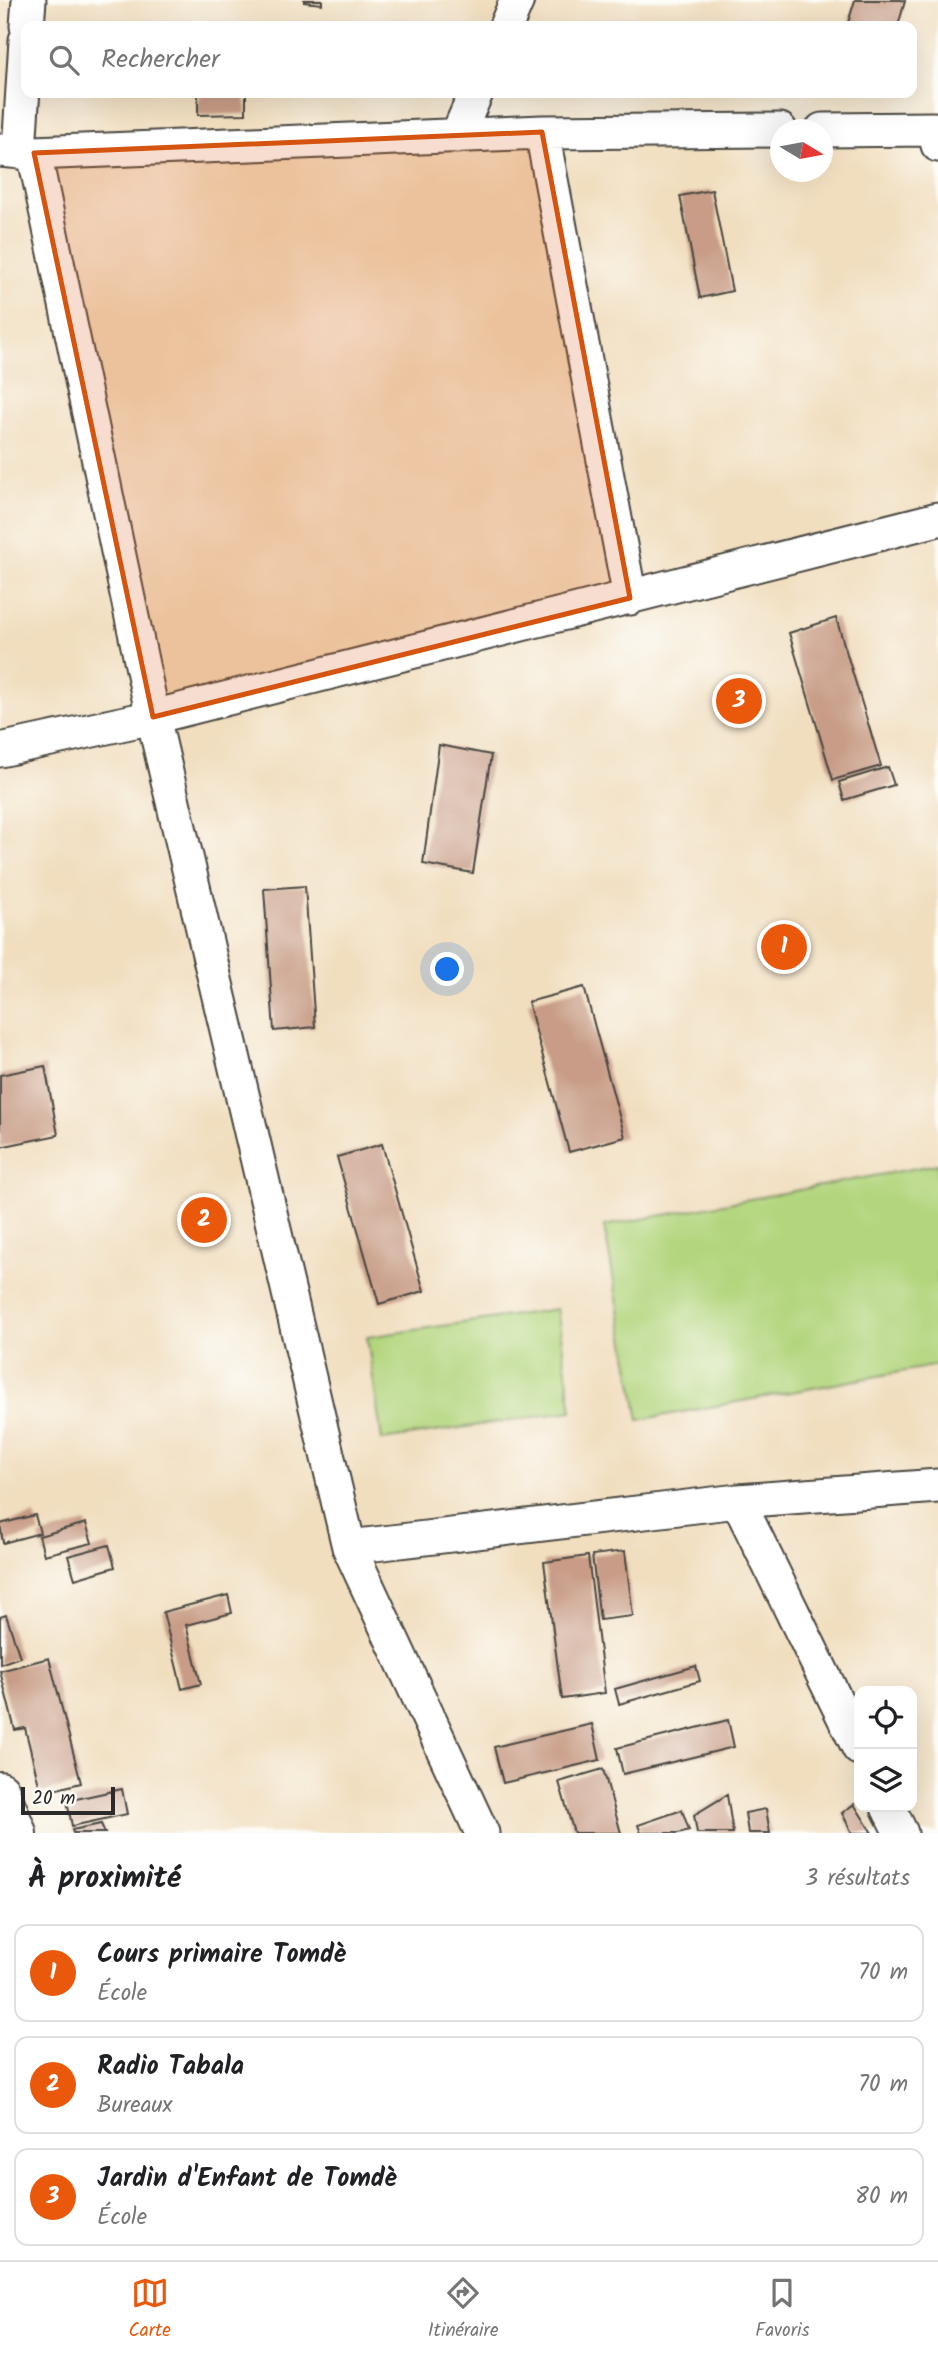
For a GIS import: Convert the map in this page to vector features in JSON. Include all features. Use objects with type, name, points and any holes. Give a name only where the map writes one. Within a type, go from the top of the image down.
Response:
[{"type":"main road","points":[[0,1791],[17,1833]]},
{"type":"street","points":[[27,21],[29,0]]},
{"type":"street","points":[[508,21],[517,0]]},
{"type":"street","points":[[22,98],[18,152],[349,1547],[482,1833]]},
{"type":"street","points":[[457,136],[474,98]]},
{"type":"street","points":[[833,130],[934,129],[938,145]]},
{"type":"street","points":[[18,152],[542,132],[770,130]]},
{"type":"street","points":[[542,132],[630,598]]},
{"type":"street","points":[[0,750],[153,717],[938,519]]},
{"type":"street","points":[[349,1547],[738,1502],[938,1486]]},
{"type":"street","points":[[738,1502],[854,1738]]},
{"type":"street","points":[[890,1812],[901,1833]]},
{"type":"highlighted area","points":[[542,132],[630,598],[153,717],[34,153]]},
{"type":"green space","points":[[938,1164],[938,1365],[639,1420],[604,1226]]},
{"type":"green space","points":[[557,1309],[572,1411],[382,1440],[367,1337]]},
{"type":"building","points":[[322,0],[322,4],[304,2]]},
{"type":"building","points":[[855,0],[905,1],[899,21],[849,21]]},
{"type":"building","points":[[198,98],[246,98],[246,114],[198,115]]},
{"type":"building","points":[[712,190],[732,291],[700,298],[680,196]]},
{"type":"building","points":[[836,618],[881,766],[833,780],[789,633]]},
{"type":"building","points":[[439,745],[491,755],[473,873],[423,864]]},
{"type":"building","points":[[888,767],[894,785],[844,800],[839,782]]},
{"type":"building","points":[[305,886],[315,1027],[274,1031],[264,889]]},
{"type":"building","points":[[584,987],[625,1137],[569,1152],[528,1002]]},
{"type":"building","points":[[45,1066],[58,1135],[0,1147],[0,1075]]},
{"type":"building","points":[[382,1144],[424,1291],[379,1304],[337,1157]]},
{"type":"building","points":[[35,1515],[40,1533],[3,1543],[0,1524]]},
{"type":"building","points":[[86,1523],[92,1543],[44,1555],[39,1536]]},
{"type":"building","points":[[109,1545],[115,1567],[75,1579],[68,1556]]},
{"type":"building","points":[[625,1551],[633,1616],[600,1620],[592,1555]]},
{"type":"building","points":[[588,1556],[605,1693],[562,1699],[544,1562]]},
{"type":"building","points":[[228,1595],[232,1613],[186,1625],[201,1684],[182,1689],[163,1612]]},
{"type":"building","points":[[6,1615],[20,1657],[0,1664],[0,1617]]},
{"type":"building","points":[[49,1658],[81,1783],[41,1793],[25,1728],[15,1730],[0,1671]]},
{"type":"building","points":[[696,1666],[700,1681],[619,1704],[615,1689]]},
{"type":"building","points":[[728,1720],[734,1747],[623,1774],[617,1748]]},
{"type":"building","points":[[592,1724],[600,1760],[503,1783],[494,1747]]},
{"type":"building","points":[[603,1769],[621,1833],[574,1833],[559,1782]]},
{"type":"building","points":[[122,1789],[127,1814],[72,1826],[67,1801]]},
{"type":"building","points":[[727,1795],[733,1833],[697,1833],[694,1815]]},
{"type":"building","points":[[854,1804],[854,1812],[859,1812],[872,1833],[852,1833],[842,1813]]},
{"type":"building","points":[[766,1809],[770,1833],[748,1833],[745,1813]]},
{"type":"building","points":[[682,1810],[689,1830],[678,1833],[641,1833],[638,1825]]},
{"type":"building","points":[[101,1824],[105,1833],[73,1833],[72,1830]]},
{"type":"place","name":"Jardin d'Enfant de Tomdè","points":[[739,701]]},
{"type":"place","name":"Cours primaire Tomdè","points":[[784,947]]},
{"type":"place","name":"Radio Tabala","points":[[204,1220]]}]
